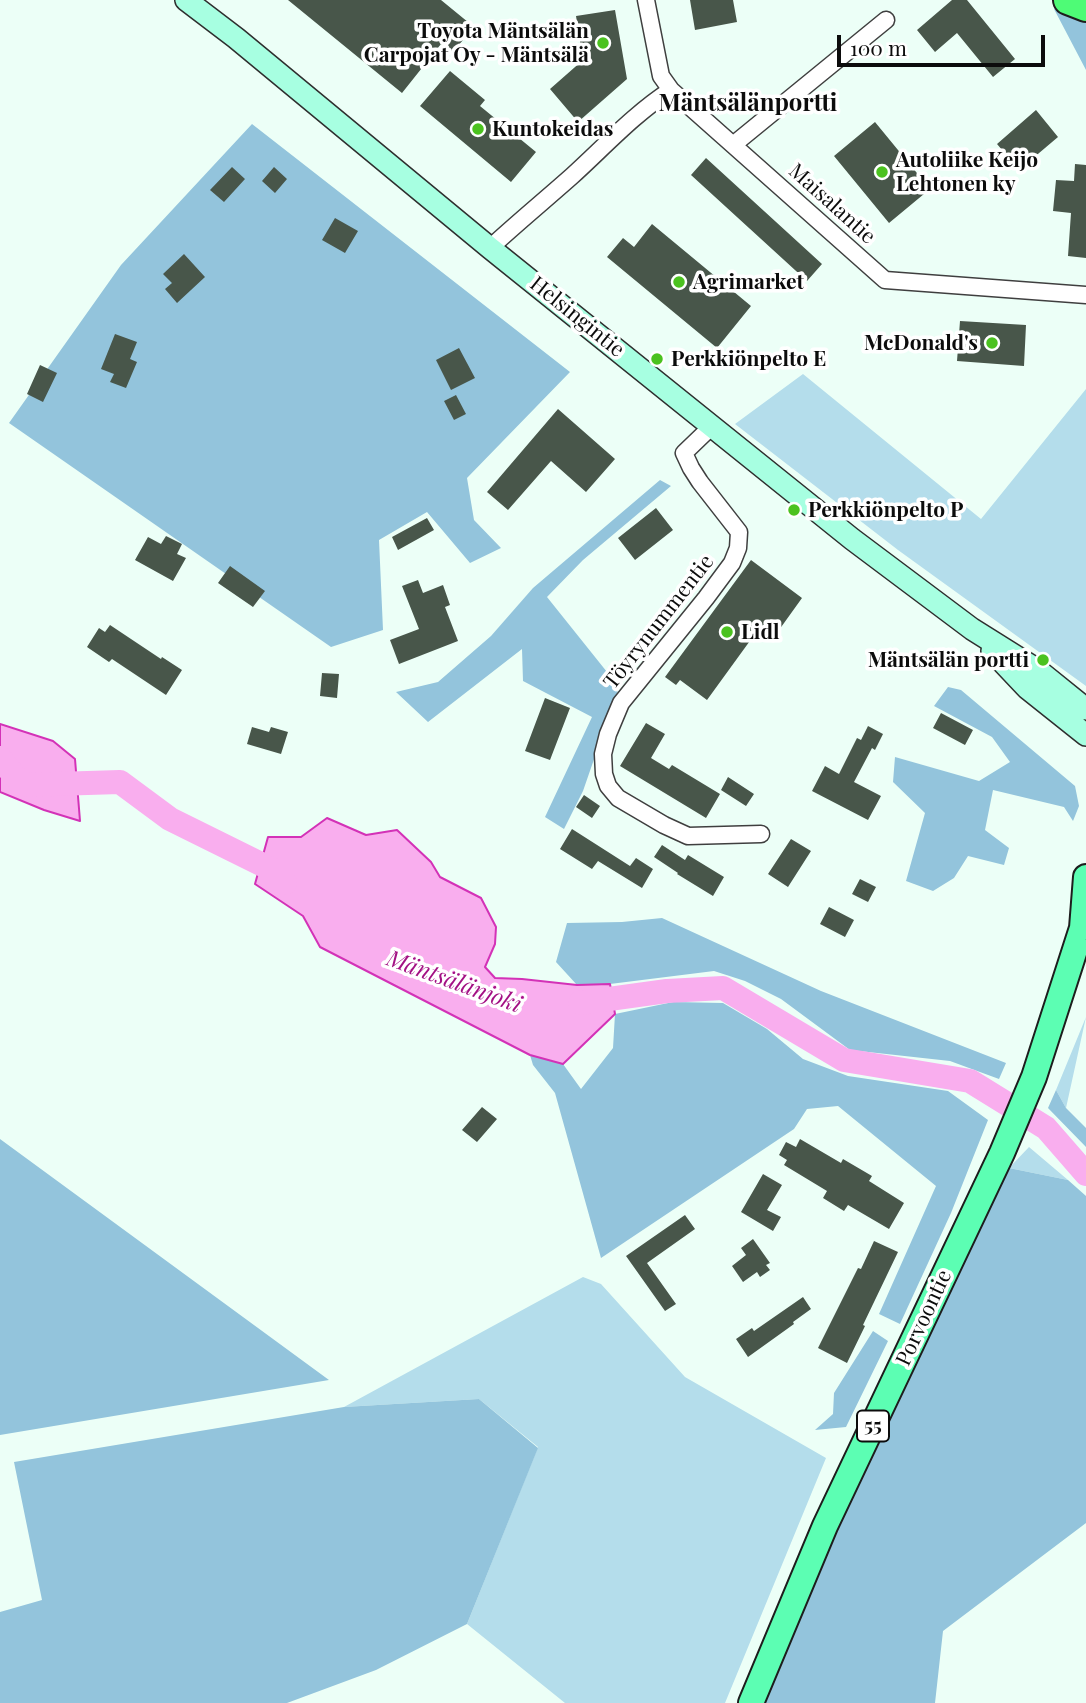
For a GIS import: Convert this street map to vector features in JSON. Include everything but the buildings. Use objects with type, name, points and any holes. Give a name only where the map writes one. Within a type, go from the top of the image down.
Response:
[{"type":"highway","points":[[1068,0],[1086,7]]},
{"type":"main road","name":"Helsingintie","points":[[186,0],[852,539],[972,629],[1039,671],[1086,709]]},
{"type":"main road","name":"Helsingintie","points":[[972,629],[1027,688],[1086,735]]},
{"type":"main road","name":"Porvoontie","points":[[751,1703],[825,1526],[1002,1153],[1034,1077],[1084,923],[1086,877]]},
{"type":"street","name":"Maisalantie","points":[[646,0],[661,76],[671,90],[885,279],[1086,295]]},
{"type":"street","points":[[733,145],[887,20]]},
{"type":"street","points":[[490,248],[644,108],[671,90]]},
{"type":"street","name":"Töyrynummentie","points":[[711,427],[684,453],[700,482],[738,531],[738,548],[732,563],[706,598],[621,703],[603,754],[604,774],[608,786],[618,798],[688,836],[761,834]]},
{"type":"shaded area","points":[[1054,9],[1086,19],[1086,70]]},
{"type":"shaded area","points":[[252,124],[570,372],[467,478],[474,520],[501,548],[470,563],[427,512],[379,540],[383,630],[331,647],[9,423],[121,265]]},
{"type":"shaded area","points":[[803,374],[981,519],[1086,389],[1086,686],[898,550],[735,424]]},
{"type":"shaded area","points":[[660,480],[671,486],[583,560],[547,597],[619,687],[583,791],[564,829],[545,817],[592,717],[523,681],[522,649],[428,722],[396,692],[438,682],[491,636],[533,588]]},
{"type":"shaded area","points":[[948,687],[961,690],[1075,786],[1079,806],[1073,821],[1064,807],[993,790],[985,830],[1009,848],[1004,865],[968,856],[954,878],[933,891],[906,881],[925,813],[893,782],[895,757],[979,781],[1010,762],[992,737],[934,706]]},
{"type":"shaded area","points":[[662,918],[821,991],[1006,1063],[999,1079],[950,1061],[850,1050],[781,999],[745,981],[714,971],[610,984],[577,985],[556,962],[567,923]]},
{"type":"shaded area","points":[[673,1002],[723,1003],[767,1029],[803,1059],[848,1076],[948,1091],[988,1120],[951,1213],[900,1324],[879,1314],[936,1186],[838,1106],[807,1109],[794,1129],[601,1258],[555,1093],[533,1065],[530,1055],[563,1064],[581,1089],[613,1048],[615,1014]]},
{"type":"shaded area","points":[[1086,1017],[1066,1108],[1056,1090]]},
{"type":"shaded area","points":[[1056,1090],[1066,1108],[1086,1128],[1086,1147],[1048,1108]]},
{"type":"shaded area","points":[[0,1139],[329,1380],[0,1435]]},
{"type":"shaded area","points":[[1029,1147],[1068,1180],[1009,1168]]},
{"type":"shaded area","points":[[1009,1168],[1068,1180],[1086,1196],[1086,1523],[943,1631],[935,1703],[762,1703],[807,1594],[878,1437]]},
{"type":"shaded area","points":[[583,1277],[601,1284],[685,1377],[826,1458],[725,1703],[565,1703],[467,1624],[538,1447],[479,1399],[344,1407]]},
{"type":"shaded area","points":[[873,1331],[888,1341],[846,1427],[815,1430],[833,1414],[834,1393]]},
{"type":"shaded area","points":[[479,1399],[538,1448],[467,1624],[376,1670],[287,1703],[0,1703],[0,1612],[42,1600],[14,1462],[344,1407]]},
{"type":"water","points":[[0,724],[53,741],[75,759],[80,821],[0,792]]},
{"type":"water","points":[[327,818],[366,835],[397,830],[431,862],[440,877],[481,898],[496,927],[495,944],[485,967],[495,978],[577,985],[610,984],[615,1014],[563,1064],[530,1055],[320,947],[303,916],[255,884],[268,837],[301,837]]},
{"type":"waterway","name":"Mäntsälänjoki","points":[[0,758],[22,785],[120,782],[170,819],[271,869],[285,883]]},
{"type":"waterway","name":"Mäntsälänjoki","points":[[580,1003],[667,991],[723,988],[844,1060],[970,1081],[1046,1128],[1086,1174]]},
{"type":"place","name":"Toyota Mäntsälän Carpojat Oy - Mäntsälä","points":[[603,43]]},
{"type":"place","name":"Kuntokeidas","points":[[478,129]]},
{"type":"place","name":"Autoliike Keijo Lehtonen ky","points":[[882,172]]},
{"type":"place","name":"Agrimarket","points":[[679,282]]},
{"type":"place","name":"McDonald's","points":[[992,343]]},
{"type":"place","name":"Perkkiönpelto E","points":[[657,359]]},
{"type":"place","name":"Perkkiönpelto P","points":[[794,510]]},
{"type":"place","name":"Lidl","points":[[727,632]]},
{"type":"place","name":"Mäntsälän portti","points":[[1043,660]]},
{"type":"district","name":"Mäntsälänportti","points":[[748,104]]}]
